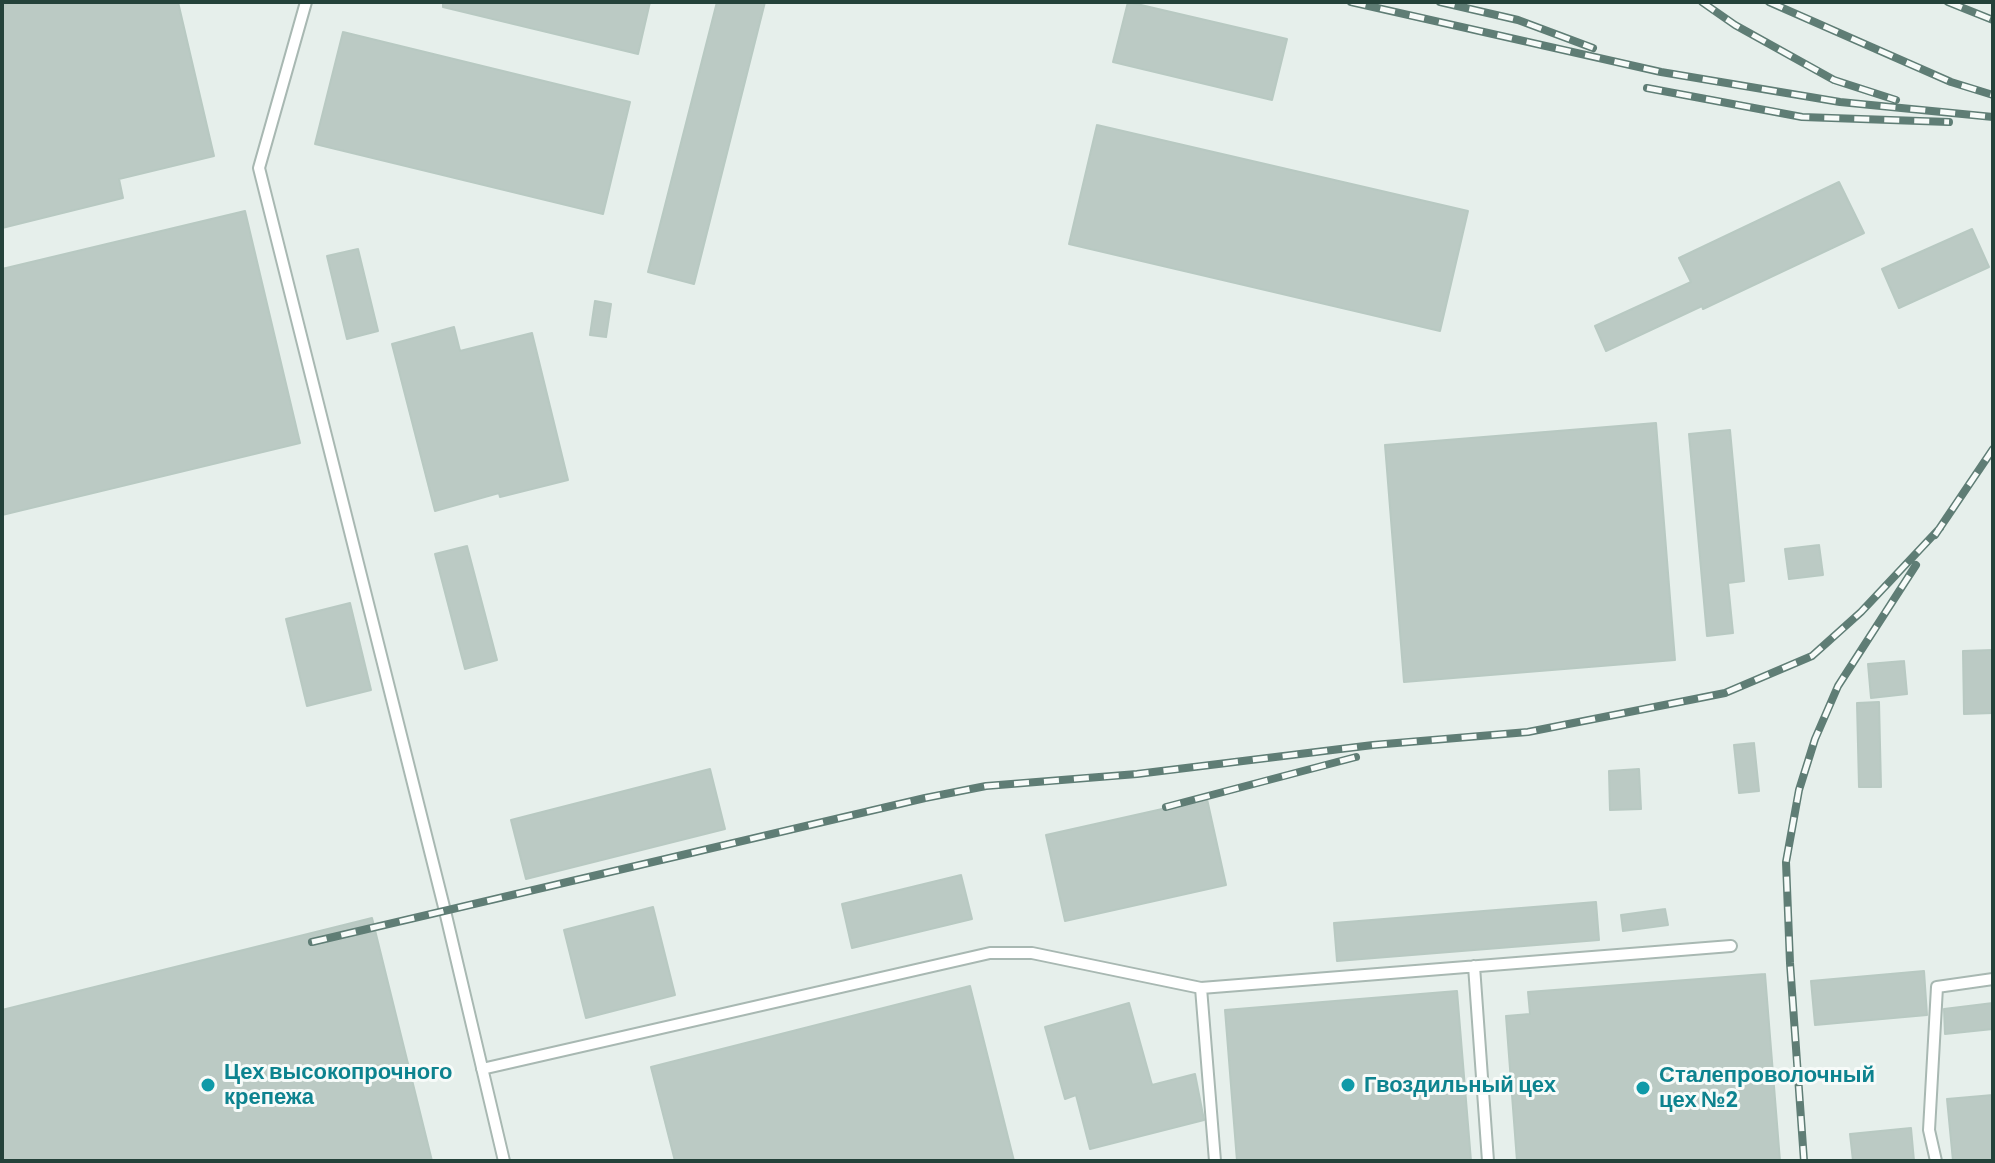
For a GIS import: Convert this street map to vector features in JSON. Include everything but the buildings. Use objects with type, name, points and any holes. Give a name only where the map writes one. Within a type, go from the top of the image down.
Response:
[{"type":"lane","points":[[306,2],[259,168],[445,911],[504,1161]]},
{"type":"lane","points":[[482,1069],[990,953],[1032,953],[1201,988],[1731,946]]},
{"type":"lane","points":[[1474,966],[1488,1161]]},
{"type":"lane","points":[[1936,1161],[1929,1130],[1937,987],[1993,979]]},
{"type":"lane","points":[[1201,988],[1215,1161]]},
{"type":"railway","points":[[1351,2],[1661,72],[1840,102],[1993,117]]},
{"type":"railway","points":[[1440,2],[1518,20],[1593,48]]},
{"type":"railway","points":[[1702,2],[1735,25],[1834,80],[1896,100]]},
{"type":"railway","points":[[1769,2],[1951,82],[1993,95]]},
{"type":"railway","points":[[1948,2],[1993,20]]},
{"type":"railway","points":[[1647,88],[1802,117],[1949,122]]},
{"type":"railway","points":[[1935,535],[1993,449]]},
{"type":"railway","points":[[312,942],[986,786],[1137,774],[1373,745],[1528,732],[1725,693],[1812,656],[1861,612],[1940,528]]},
{"type":"railway","points":[[1804,1161],[1786,862],[1799,790],[1815,739],[1838,686],[1916,565]]},
{"type":"railway","points":[[1166,807],[1356,757]]},
{"type":"place","name":"Цех высокопрочного крепежа","points":[[208,1085]]},
{"type":"place","name":"Гвоздильный цех","points":[[1348,1085]]},
{"type":"place","name":"Сталепроволочный цех №2","points":[[1643,1088]]}]
